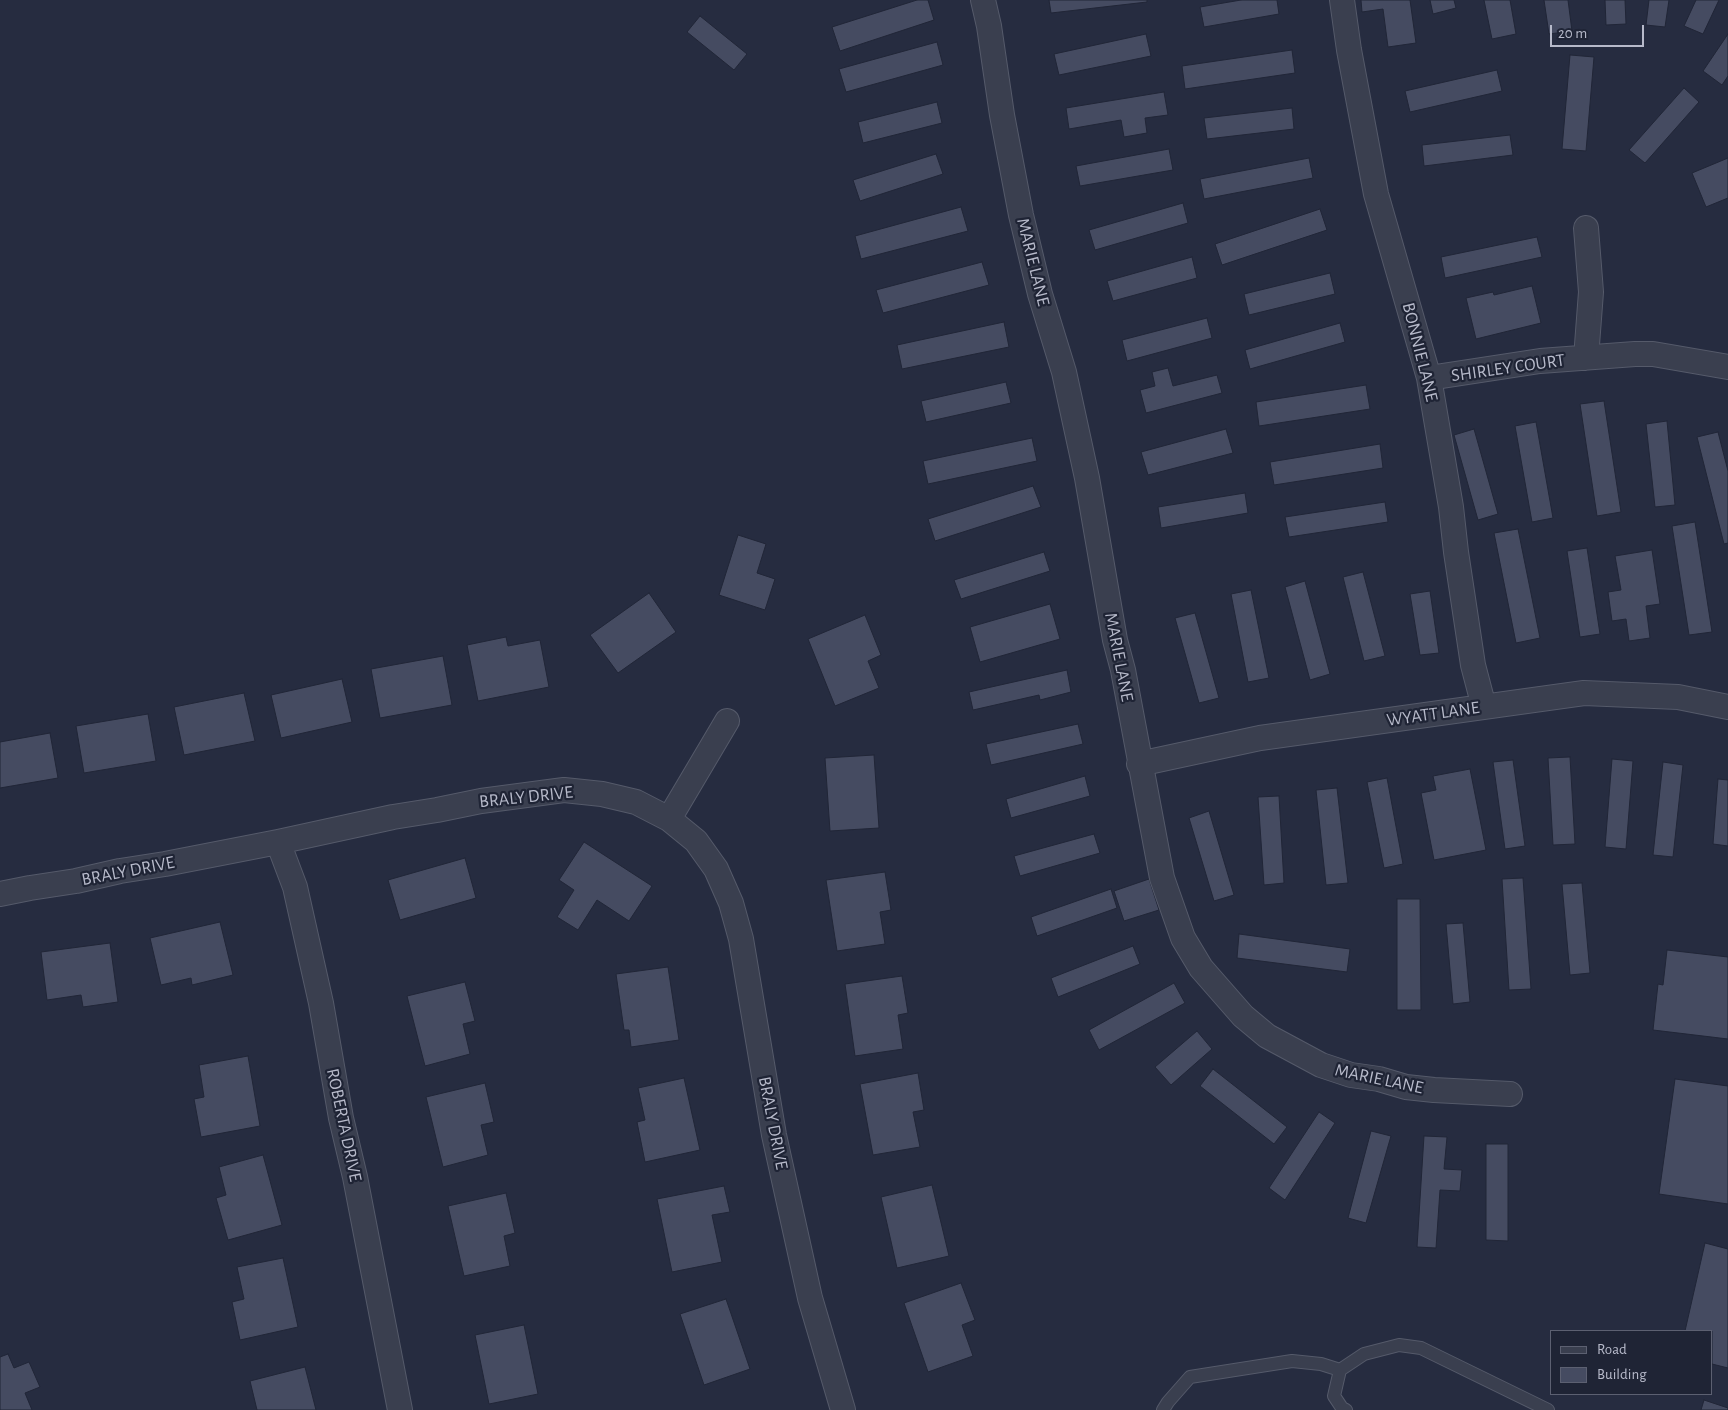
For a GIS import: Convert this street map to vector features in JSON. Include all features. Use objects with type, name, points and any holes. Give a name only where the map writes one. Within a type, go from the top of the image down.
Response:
[{"type":"street","name":"MARIE LANE","points":[[982,0],[989,26],[1002,115],[1021,216],[1040,294],[1064,372],[1087,478],[1115,640],[1123,670],[1139,764],[1162,878],[1183,938],[1201,968],[1243,1016],[1267,1036],[1322,1065],[1351,1075],[1379,1079],[1406,1086],[1434,1090],[1510,1094]]},
{"type":"street","name":"BONNIE LANE","points":[[1342,0],[1349,50],[1376,194],[1429,378],[1451,507],[1473,665],[1484,707]]},
{"type":"street","name":"SHIRLEY COURT","points":[[1586,228],[1591,292],[1586,358]]},
{"type":"street","name":"SHIRLEY COURT","points":[[1429,378],[1540,362],[1635,354],[1653,354],[1728,367]]},
{"type":"street","name":"WYATT LANE","points":[[1139,764],[1260,738],[1584,693],[1678,697],[1728,707]]},
{"type":"street","points":[[669,818],[727,721]]},
{"type":"street","name":"BRALY DRIVE","points":[[0,894],[76,881],[120,870],[165,864],[278,842],[392,816],[437,810],[480,801],[564,790],[602,794],[636,802],[669,818],[696,840],[716,869],[731,903],[743,948],[774,1135],[810,1298],[843,1410]]},
{"type":"street","name":"ROBERTA DRIVE","points":[[278,842],[295,886],[321,1003],[341,1118],[356,1177],[400,1410]]},
{"type":"lane","points":[[1346,1410],[1342,1408],[1334,1396],[1340,1370],[1364,1354],[1399,1345],[1421,1348],[1548,1410]]},
{"type":"lane","points":[[1163,1410],[1190,1377],[1292,1361],[1321,1364],[1340,1370]]},
{"type":"building","points":[[917,0],[928,0],[934,20],[840,51],[832,27]]},
{"type":"building","points":[[1049,0],[1147,0],[1147,2],[1051,13]]},
{"type":"building","points":[[1241,0],[1277,0],[1279,14],[1204,27],[1200,7]]},
{"type":"building","points":[[1361,0],[1410,0],[1416,43],[1388,47],[1383,9],[1362,12]]},
{"type":"building","points":[[1430,0],[1454,0],[1456,8],[1433,14]]},
{"type":"building","points":[[1484,0],[1510,0],[1516,34],[1492,39]]},
{"type":"building","points":[[1544,0],[1568,0],[1572,31],[1549,34]]},
{"type":"building","points":[[1605,0],[1625,0],[1626,24],[1606,25]]},
{"type":"building","points":[[1649,0],[1669,0],[1665,27],[1646,25]]},
{"type":"building","points":[[1696,0],[1719,0],[1703,34],[1684,26]]},
{"type":"building","points":[[700,16],[747,54],[734,70],[687,32]]},
{"type":"building","points":[[1146,34],[1151,56],[1059,75],[1054,54]]},
{"type":"building","points":[[1728,34],[1728,76],[1722,85],[1703,71]]},
{"type":"building","points":[[937,42],[943,65],[846,92],[839,69]]},
{"type":"building","points":[[1292,50],[1295,73],[1185,89],[1182,66]]},
{"type":"building","points":[[1570,55],[1594,57],[1586,151],[1562,149]]},
{"type":"building","points":[[1497,70],[1502,91],[1410,112],[1405,91]]},
{"type":"building","points":[[1684,88],[1699,102],[1645,163],[1629,150]]},
{"type":"building","points":[[1164,92],[1168,115],[1145,118],[1147,133],[1124,137],[1121,120],[1069,129],[1066,108]]},
{"type":"building","points":[[937,102],[942,123],[863,143],[858,122]]},
{"type":"building","points":[[1292,108],[1294,129],[1207,139],[1204,118]]},
{"type":"building","points":[[1510,135],[1513,155],[1424,166],[1422,145]]},
{"type":"building","points":[[1169,149],[1173,170],[1080,186],[1076,166]]},
{"type":"building","points":[[936,154],[943,174],[860,201],[853,180]]},
{"type":"building","points":[[1309,158],[1313,178],[1204,199],[1200,179]]},
{"type":"building","points":[[1728,158],[1728,198],[1706,207],[1692,173]]},
{"type":"building","points":[[1183,203],[1188,223],[1095,250],[1089,230]]},
{"type":"building","points":[[961,207],[968,231],[861,259],[855,236]]},
{"type":"building","points":[[1320,209],[1327,230],[1222,265],[1215,244]]},
{"type":"building","points":[[1537,237],[1542,257],[1445,278],[1441,257]]},
{"type":"building","points":[[1192,257],[1197,278],[1113,301],[1107,281]]},
{"type":"building","points":[[982,262],[989,285],[883,313],[876,290]]},
{"type":"building","points":[[1330,273],[1335,294],[1249,315],[1244,294]]},
{"type":"building","points":[[1532,286],[1541,323],[1476,339],[1466,298],[1493,292],[1494,295]]},
{"type":"building","points":[[1207,318],[1212,338],[1127,361],[1122,340]]},
{"type":"building","points":[[1004,322],[1009,347],[902,369],[897,345]]},
{"type":"building","points":[[1340,323],[1345,342],[1250,369],[1245,350]]},
{"type":"building","points":[[1168,368],[1173,386],[1217,375],[1222,393],[1146,413],[1140,390],[1155,386],[1152,372]]},
{"type":"building","points":[[1006,382],[1011,403],[926,422],[921,401]]},
{"type":"building","points":[[1366,385],[1370,409],[1259,426],[1256,402]]},
{"type":"building","points":[[1604,401],[1621,512],[1597,516],[1580,404]]},
{"type":"building","points":[[1667,421],[1675,505],[1655,507],[1646,424]]},
{"type":"building","points":[[1536,422],[1553,518],[1532,522],[1515,426]]},
{"type":"building","points":[[1226,429],[1233,453],[1148,475],[1141,452]]},
{"type":"building","points":[[1474,429],[1498,514],[1478,520],[1454,435]]},
{"type":"building","points":[[1718,432],[1728,471],[1728,543],[1724,544],[1697,437]]},
{"type":"building","points":[[1032,438],[1037,461],[928,484],[923,461]]},
{"type":"building","points":[[1380,444],[1383,468],[1274,485],[1270,462]]},
{"type":"building","points":[[1033,486],[1041,507],[935,541],[928,519]]},
{"type":"building","points":[[1245,493],[1248,513],[1161,528],[1158,507]]},
{"type":"building","points":[[1385,502],[1388,522],[1289,537],[1285,517]]},
{"type":"building","points":[[1695,522],[1712,632],[1689,635],[1672,526]]},
{"type":"building","points":[[1518,529],[1540,638],[1516,643],[1494,533]]},
{"type":"building","points":[[738,535],[766,544],[757,573],[775,579],[765,610],[719,595]]},
{"type":"building","points":[[1587,548],[1600,634],[1580,637],[1567,551]]},
{"type":"building","points":[[1652,550],[1660,604],[1646,606],[1650,638],[1629,641],[1626,619],[1612,621],[1608,592],[1621,590],[1615,556]]},
{"type":"building","points":[[1044,552],[1050,571],[961,599],[954,580]]},
{"type":"building","points":[[1363,572],[1385,656],[1364,661],[1343,577]]},
{"type":"building","points":[[1305,581],[1330,674],[1310,680],[1285,587]]},
{"type":"building","points":[[1251,590],[1269,678],[1248,682],[1231,594]]},
{"type":"building","points":[[1430,591],[1439,653],[1420,655],[1410,594]]},
{"type":"building","points":[[649,593],[676,632],[618,673],[590,635]]},
{"type":"building","points":[[1050,604],[1060,639],[980,662],[970,627]]},
{"type":"building","points":[[1195,613],[1219,698],[1199,703],[1175,618]]},
{"type":"building","points":[[865,615],[881,655],[868,661],[879,688],[835,706],[808,639]]},
{"type":"building","points":[[506,637],[508,646],[540,640],[549,687],[478,701],[467,645]]},
{"type":"building","points":[[443,656],[452,705],[380,718],[371,669]]},
{"type":"building","points":[[1067,670],[1071,692],[1040,700],[1039,695],[973,710],[969,692]]},
{"type":"building","points":[[342,679],[352,722],[281,738],[271,695]]},
{"type":"building","points":[[244,693],[255,741],[184,755],[174,707]]},
{"type":"building","points":[[148,714],[156,761],[84,773],[76,726]]},
{"type":"building","points":[[1078,724],[1083,744],[991,765],[986,744]]},
{"type":"building","points":[[50,733],[58,778],[0,788],[0,742]]},
{"type":"building","points":[[874,755],[879,828],[830,831],[825,758]]},
{"type":"building","points":[[1570,757],[1575,844],[1553,845],[1548,758]]},
{"type":"building","points":[[1612,759],[1633,761],[1626,849],[1605,847]]},
{"type":"building","points":[[1513,760],[1525,846],[1505,849],[1493,762]]},
{"type":"building","points":[[1663,762],[1683,765],[1673,857],[1653,855]]},
{"type":"building","points":[[1470,769],[1486,850],[1434,860],[1421,793],[1436,790],[1433,776]]},
{"type":"building","points":[[1085,776],[1090,796],[1011,818],[1006,799]]},
{"type":"building","points":[[1387,778],[1403,864],[1384,868],[1367,782]]},
{"type":"building","points":[[1718,779],[1728,780],[1728,846],[1713,844]]},
{"type":"building","points":[[1337,788],[1348,883],[1326,885],[1316,790]]},
{"type":"building","points":[[1279,796],[1284,883],[1264,885],[1258,797]]},
{"type":"building","points":[[1209,811],[1234,895],[1214,901],[1189,818]]},
{"type":"building","points":[[1094,834],[1100,853],[1020,876],[1014,856]]},
{"type":"building","points":[[584,842],[652,886],[629,921],[597,900],[578,930],[557,917],[574,890],[559,880]]},
{"type":"building","points":[[465,858],[476,898],[400,920],[388,880]]},
{"type":"building","points":[[885,872],[891,910],[880,912],[885,944],[837,951],[826,880]]},
{"type":"building","points":[[1523,878],[1531,989],[1509,990],[1502,879]]},
{"type":"building","points":[[1149,879],[1159,910],[1124,921],[1114,891]]},
{"type":"building","points":[[1582,883],[1590,973],[1570,975],[1562,884]]},
{"type":"building","points":[[1111,889],[1117,908],[1037,936],[1031,917]]},
{"type":"building","points":[[1397,899],[1420,899],[1421,1010],[1397,1010]]},
{"type":"building","points":[[220,922],[233,975],[192,985],[191,978],[161,985],[150,938]]},
{"type":"building","points":[[1463,923],[1470,1002],[1453,1004],[1446,924]]},
{"type":"building","points":[[1239,934],[1350,949],[1347,972],[1237,958]]},
{"type":"building","points":[[110,943],[118,1002],[83,1007],[81,995],[47,1000],[41,952]]},
{"type":"building","points":[[1133,946],[1140,964],[1058,997],[1051,978]]},
{"type":"building","points":[[1667,950],[1728,957],[1728,1039],[1653,1030],[1658,984],[1663,985]]},
{"type":"building","points":[[668,967],[679,1040],[631,1047],[629,1030],[624,1030],[616,974]]},
{"type":"building","points":[[902,976],[908,1013],[898,1015],[903,1049],[855,1056],[845,984]]},
{"type":"building","points":[[465,982],[475,1021],[463,1024],[470,1054],[425,1066],[407,996]]},
{"type":"building","points":[[1174,983],[1185,1003],[1099,1050],[1089,1030]]},
{"type":"building","points":[[1197,1031],[1212,1049],[1171,1085],[1155,1067]]},
{"type":"building","points":[[248,1056],[260,1126],[201,1137],[194,1099],[204,1097],[199,1065]]},
{"type":"building","points":[[1213,1069],[1287,1127],[1274,1144],[1200,1086]]},
{"type":"building","points":[[918,1073],[924,1110],[913,1112],[920,1147],[873,1155],[860,1084]]},
{"type":"building","points":[[684,1078],[700,1150],[645,1162],[637,1122],[645,1120],[638,1088]]},
{"type":"building","points":[[1675,1079],[1728,1086],[1728,1204],[1659,1194]]},
{"type":"building","points":[[485,1083],[494,1122],[481,1125],[488,1155],[443,1167],[426,1097]]},
{"type":"building","points":[[1319,1112],[1335,1123],[1285,1200],[1269,1188]]},
{"type":"building","points":[[1371,1131],[1391,1136],[1366,1223],[1348,1218]]},
{"type":"building","points":[[1424,1136],[1447,1137],[1444,1169],[1462,1170],[1460,1191],[1440,1190],[1436,1248],[1417,1247]]},
{"type":"building","points":[[1486,1144],[1508,1144],[1508,1241],[1486,1240]]},
{"type":"building","points":[[263,1155],[282,1225],[228,1240],[216,1198],[226,1195],[219,1167]]},
{"type":"building","points":[[932,1185],[949,1256],[897,1268],[881,1197]]},
{"type":"building","points":[[724,1186],[730,1212],[712,1215],[722,1262],[672,1272],[657,1199]]},
{"type":"building","points":[[506,1193],[515,1233],[504,1236],[510,1266],[464,1276],[448,1206]]},
{"type":"building","points":[[1705,1243],[1728,1249],[1728,1368],[1713,1364],[1713,1330],[1685,1330]]},
{"type":"building","points":[[283,1258],[298,1327],[240,1340],[232,1302],[244,1299],[237,1267]]},
{"type":"building","points":[[961,1283],[975,1320],[962,1325],[973,1356],[928,1372],[904,1303]]},
{"type":"building","points":[[726,1299],[750,1369],[704,1385],[680,1314]]},
{"type":"building","points":[[524,1325],[538,1394],[489,1404],[475,1335]]},
{"type":"building","points":[[8,1354],[14,1368],[29,1362],[40,1387],[25,1393],[32,1410],[0,1410],[0,1357]]},
{"type":"building","points":[[305,1367],[316,1410],[257,1410],[250,1381]]},
{"type":"building","points":[[1704,1400],[1728,1408],[1728,1410],[1701,1410]]}]
